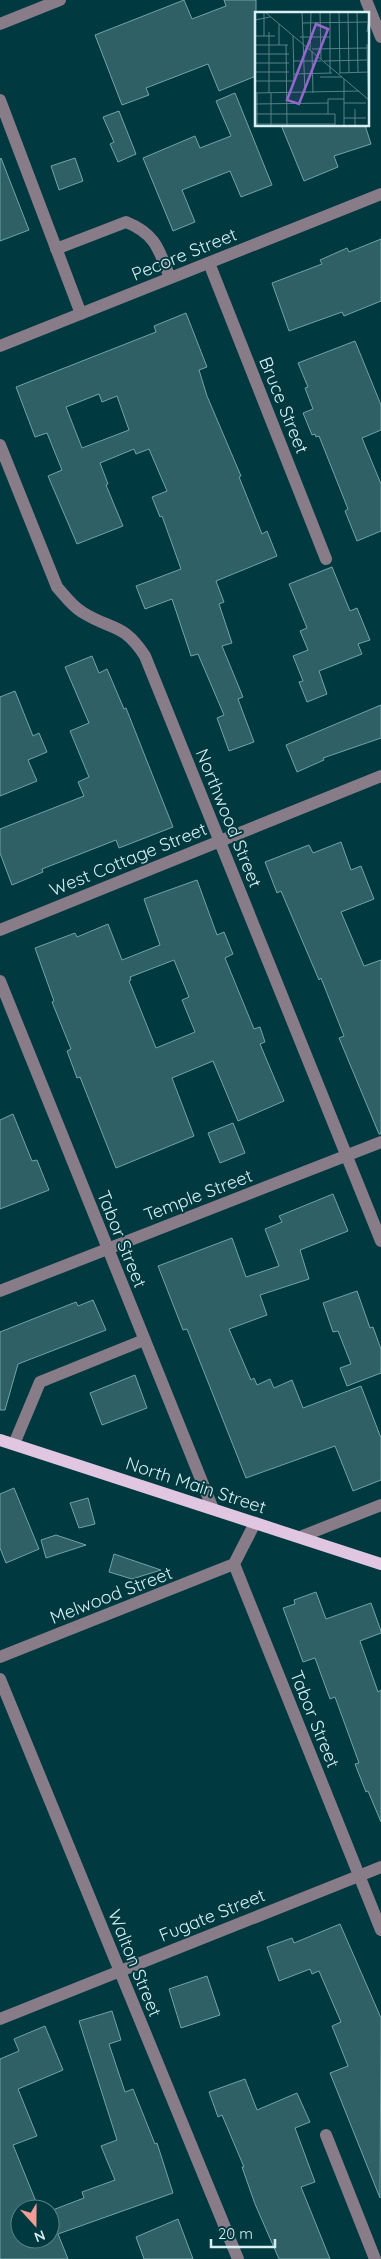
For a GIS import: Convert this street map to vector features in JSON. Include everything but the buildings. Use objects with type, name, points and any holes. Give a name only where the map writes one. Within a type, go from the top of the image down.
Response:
[{"type":"main road","name":"North Main Street","points":[[0,1440],[381,1564]]},
{"type":"street","points":[[0,24],[60,0]]},
{"type":"street","points":[[366,0],[381,37]]},
{"type":"street","points":[[0,100],[81,314]]},
{"type":"street","name":"Pecore Street","points":[[0,346],[381,194]]},
{"type":"street","points":[[56,249],[126,222],[144,231],[156,242],[170,278]]},
{"type":"street","name":"Bruce Street","points":[[209,263],[326,559]]},
{"type":"street","name":"Northwood Street","points":[[0,445],[57,587],[80,612],[124,631],[145,656],[381,1241]]},
{"type":"street","name":"West Cottage Street","points":[[0,930],[381,776]]},
{"type":"street","name":"Tabor Street","points":[[0,982],[212,1509]]},
{"type":"street","name":"Temple Street","points":[[0,1291],[381,1142]]},
{"type":"street","points":[[14,1444],[40,1382],[144,1340]]},
{"type":"street","points":[[300,1537],[381,1504]]},
{"type":"street","points":[[234,1564],[255,1523]]},
{"type":"street","name":"Tabor Street","points":[[234,1564],[381,1930]]},
{"type":"street","name":"Melwood Street","points":[[0,1657],[234,1564]]},
{"type":"street","name":"Walton Street","points":[[0,1679],[238,2259]]},
{"type":"street","name":"Fugate Street","points":[[0,2019],[381,1867]]},
{"type":"street","points":[[326,2135],[375,2259]]}]
